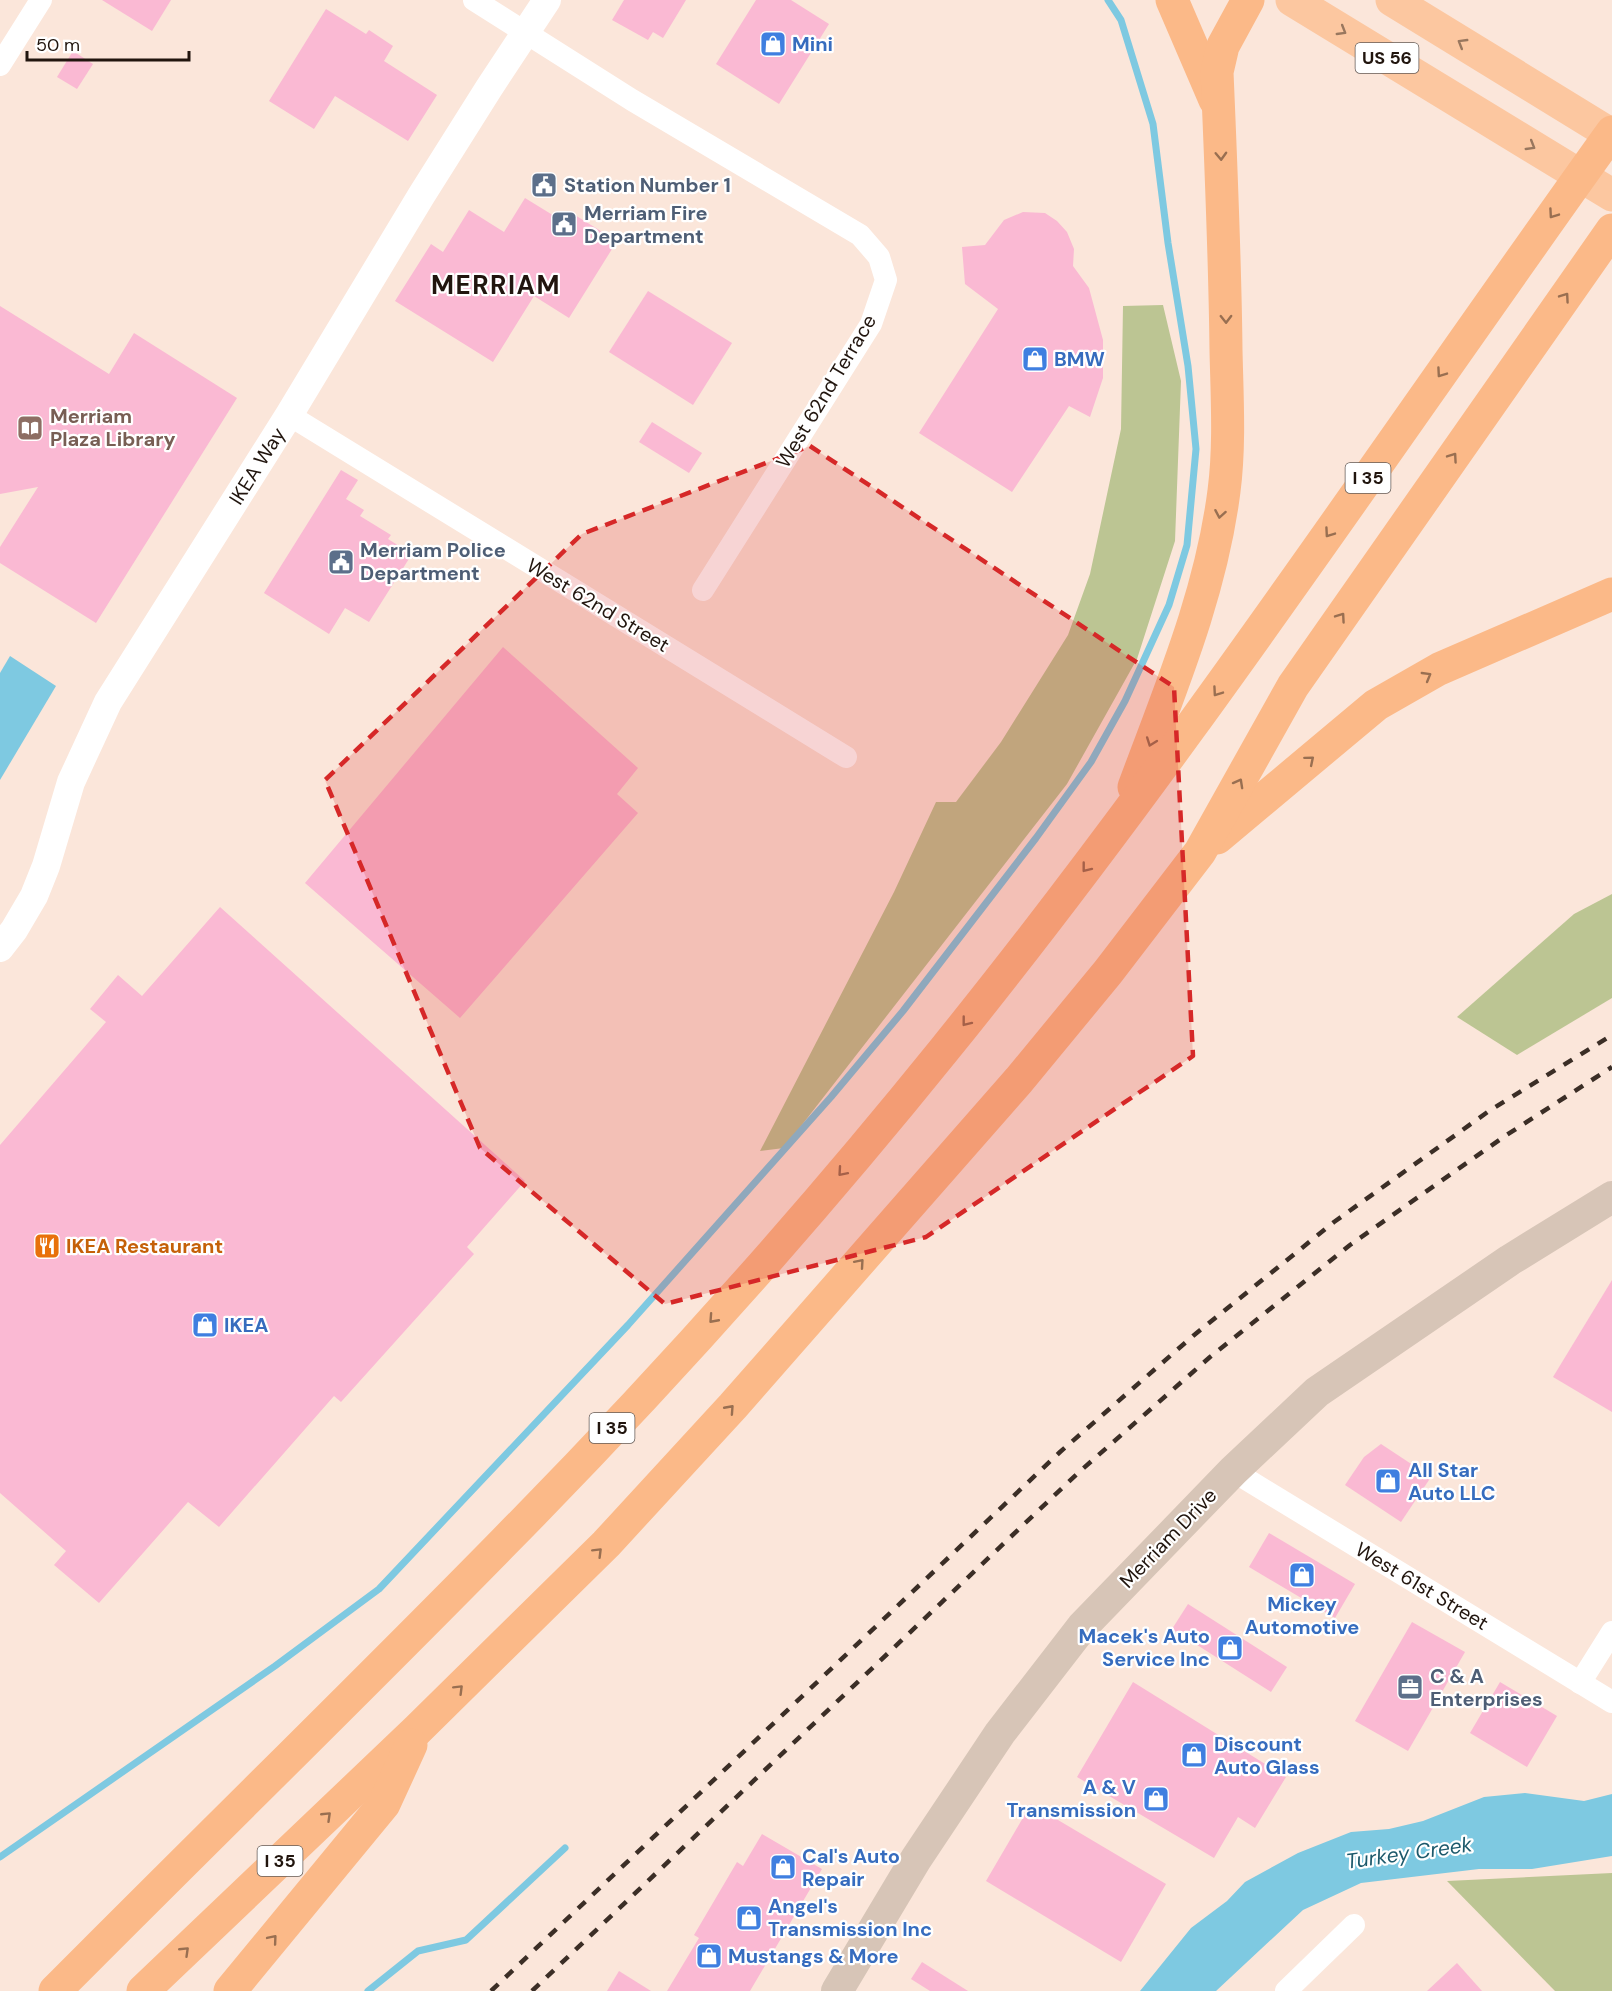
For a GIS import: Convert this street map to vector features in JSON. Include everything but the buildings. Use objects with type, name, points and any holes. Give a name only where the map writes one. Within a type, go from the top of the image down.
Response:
[{"type":"highway","points":[[1172,0],[1219,110]]},
{"type":"highway","points":[[1122,822],[1193,628],[1213,555],[1225,489],[1227,429],[1225,261],[1217,72],[1223,46],[1248,0]]},
{"type":"highway","name":"US 56","points":[[1292,0],[1612,195]]},
{"type":"highway","points":[[1392,0],[1612,134]]},
{"type":"highway","name":"I 35","points":[[55,1991],[507,1540],[739,1290],[847,1166],[943,1051],[1122,822],[1612,134]]},
{"type":"highway","name":"I 35","points":[[143,1991],[417,1730],[606,1544],[741,1398],[1019,1080],[1108,972],[1200,852],[1293,686],[1612,230]]},
{"type":"highway","points":[[1200,852],[1376,705],[1439,669],[1612,594]]},
{"type":"highway","points":[[230,1991],[384,1804],[417,1730]]},
{"type":"main road","name":"Merriam Drive","points":[[837,1991],[916,1859],[1000,1733],[1082,1627],[1233,1471],[1317,1392],[1510,1260],[1612,1197]]},
{"type":"street","points":[[0,65],[41,0]]},
{"type":"street","name":"West 62nd Terrace","points":[[474,0],[632,100],[860,236],[879,257],[885,280],[871,324],[703,590]]},
{"type":"street","name":"IKEA Way","points":[[0,948],[14,930],[34,896],[46,866],[71,782],[108,702],[289,415],[415,206],[547,0]]},
{"type":"street","name":"West 62nd Street","points":[[289,415],[846,757]]},
{"type":"street","name":"West 61st Street","points":[[1233,1471],[1612,1702]]},
{"type":"street","points":[[1580,1683],[1612,1632]]},
{"type":"street","points":[[1286,1991],[1354,1925]]},
{"type":"highlighted area","points":[[810,446],[1174,687],[1193,1056],[926,1237],[665,1304],[480,1148],[325,780],[582,534]]},
{"type":"green space","points":[[1163,305],[1181,381],[1175,541],[1137,659],[1067,784],[784,1148],[760,1151],[894,892],[936,802],[956,802],[1001,742],[1068,635],[1090,574],[1121,429],[1123,306]]},
{"type":"green space","points":[[1612,894],[1612,998],[1517,1055],[1457,1017],[1574,914]]},
{"type":"green space","points":[[1612,1873],[1612,1991],[1555,1991],[1447,1881]]},
{"type":"water","points":[[10,656],[56,686],[0,780],[0,673]]},
{"type":"water","name":"Turkey Creek","points":[[1525,1793],[1584,1801],[1612,1794],[1612,1856],[1532,1869],[1479,1869],[1361,1883],[1303,1910],[1216,1991],[1140,1991],[1191,1928],[1227,1901],[1245,1882],[1298,1853],[1351,1832],[1389,1829],[1423,1821],[1484,1797]]},
{"type":"waterway","points":[[0,1857],[275,1666],[379,1589],[628,1325],[831,1097],[903,1011],[1036,838],[1091,762],[1125,701],[1169,605],[1187,545],[1196,449],[1188,366],[1168,243],[1153,124],[1121,20],[1108,0]]},
{"type":"waterway","points":[[368,1991],[418,1951],[466,1940],[565,1848]]},
{"type":"railway","points":[[491,1991],[1060,1452],[1193,1336],[1334,1222],[1489,1111],[1612,1035]]},
{"type":"railway","points":[[532,1991],[1078,1473],[1210,1357],[1350,1245],[1505,1136],[1612,1067]]},
{"type":"place","name":"Mini","points":[[773,44]]},
{"type":"place","name":"Station Number 1","points":[[544,185]]},
{"type":"place","name":"Merriam Fire Department","points":[[564,224]]},
{"type":"place","name":"BMW","points":[[1035,359]]},
{"type":"place","name":"Merriam Plaza Library","points":[[30,428]]},
{"type":"place","name":"Merriam Police Department","points":[[341,562]]},
{"type":"place","name":"IKEA Restaurant","points":[[47,1246]]},
{"type":"place","name":"IKEA","points":[[205,1325]]},
{"type":"place","name":"All Star Auto LLC","points":[[1388,1481]]},
{"type":"place","name":"Mickey Automotive","points":[[1302,1575]]},
{"type":"place","name":"Macek's Auto Service Inc","points":[[1230,1648]]},
{"type":"place","name":"C & A Enterprises","points":[[1410,1687]]},
{"type":"place","name":"Discount Auto Glass","points":[[1194,1755]]},
{"type":"place","name":"A & V Transmission","points":[[1156,1799]]},
{"type":"place","name":"Cal's Auto Repair","points":[[783,1867]]},
{"type":"place","name":"Angel's Transmission Inc","points":[[749,1918]]},
{"type":"place","name":"Mustangs & More","points":[[709,1956]]},
{"type":"district","name":"MERRIAM","points":[[496,285]]}]
